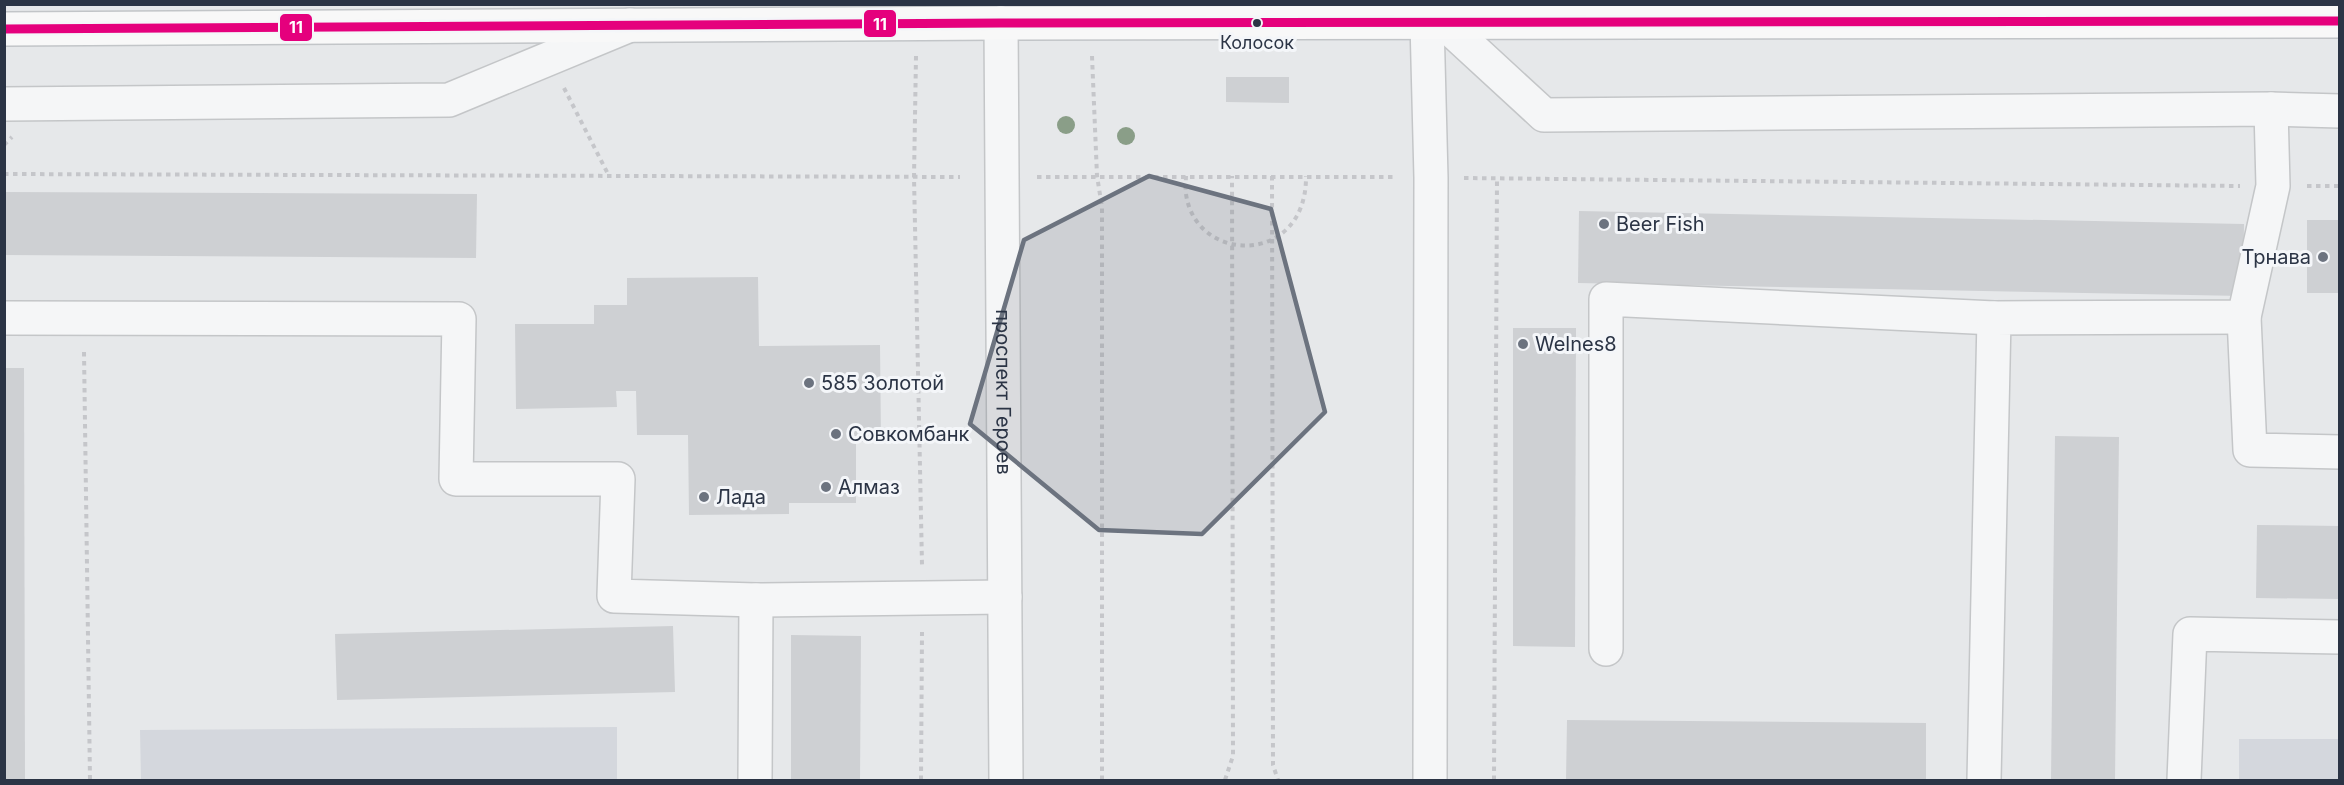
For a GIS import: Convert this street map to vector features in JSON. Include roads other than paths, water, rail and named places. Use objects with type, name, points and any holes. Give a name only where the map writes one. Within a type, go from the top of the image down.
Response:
[{"type":"main road","points":[[4,29],[556,15],[630,25],[916,24],[1001,14],[1091,23],[1435,22],[1554,13],[2340,21]]},
{"type":"street","name":"проспект Героев","points":[[1001,14],[1006,780]]},
{"type":"street","points":[[1435,22],[1544,115],[2271,109],[2340,111]]},
{"type":"street","points":[[1430,780],[1431,177],[1435,22]]},
{"type":"street","points":[[4,104],[449,100],[630,25]]},
{"type":"street","points":[[2271,109],[2273,186],[2244,317],[2250,450],[2340,452]]},
{"type":"street","points":[[1605,649],[1606,299],[1994,318],[2244,317]]},
{"type":"street","points":[[4,318],[459,319],[456,479],[618,479],[614,596],[756,600],[1005,597]]},
{"type":"street","points":[[1984,780],[1994,318]]},
{"type":"street","points":[[755,780],[756,600]]},
{"type":"street","points":[[2184,780],[2190,634],[2340,637]]},
{"type":"place","name":"Колосок","points":[[1257,23]]},
{"type":"place","name":"Beer Fish","points":[[1604,224]]},
{"type":"place","name":"Трнава","points":[[2323,257]]},
{"type":"place","name":"Welnes8","points":[[1523,344]]},
{"type":"place","name":"585 Золотой","points":[[809,383]]},
{"type":"place","name":"Совкомбанк","points":[[836,434]]},
{"type":"place","name":"Алмаз","points":[[826,487]]},
{"type":"place","name":"Лада","points":[[704,497]]}]
